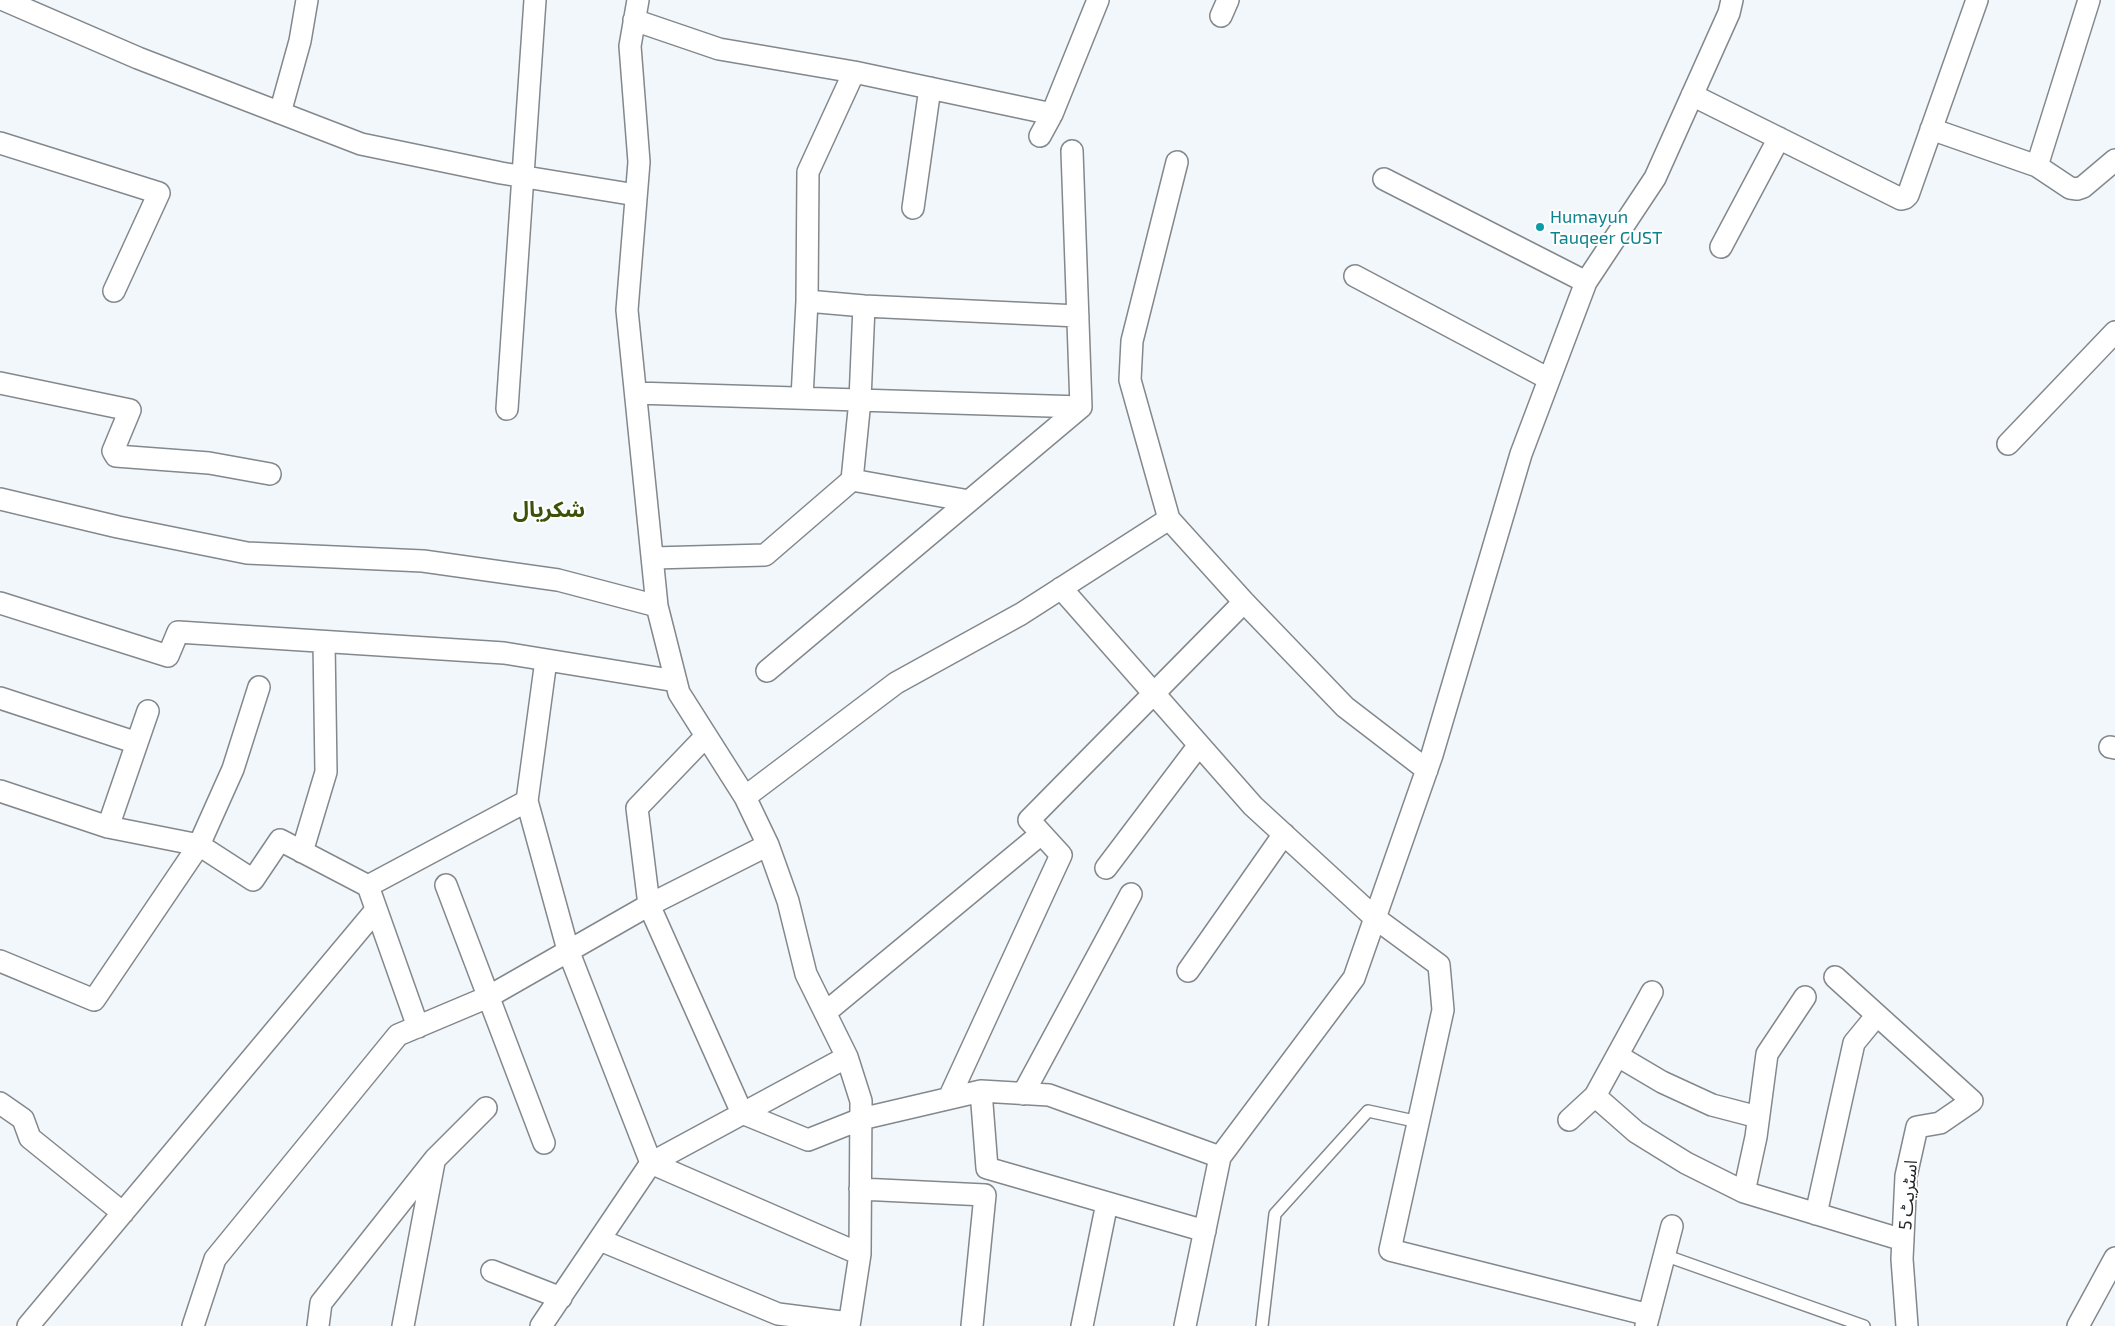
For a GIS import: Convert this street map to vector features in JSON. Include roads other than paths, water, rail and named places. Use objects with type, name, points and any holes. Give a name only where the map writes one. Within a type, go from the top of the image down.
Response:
[{"type":"street","points":[[4,0],[36,6],[138,58],[361,144],[521,176],[636,195]]},
{"type":"street","points":[[280,113],[300,41],[307,0]]},
{"type":"street","points":[[507,409],[521,176],[535,0]]},
{"type":"street","points":[[1040,136],[1052,114],[1098,0]]},
{"type":"street","points":[[1185,1326],[1220,1157],[1354,978],[1427,770],[1520,454],[1586,282],[1655,178],[1729,13],[1732,0]]},
{"type":"street","points":[[1692,95],[1901,199],[1908,195],[1977,0]]},
{"type":"street","points":[[2037,166],[2089,0]]},
{"type":"street","points":[[600,1240],[778,1314],[849,1324],[860,1254],[861,1101],[847,1057],[806,974],[788,901],[768,845],[745,797],[679,692],[657,606],[627,310],[638,162],[630,46],[636,10],[719,49],[854,72],[1052,114]]},
{"type":"street","points":[[802,398],[807,301],[808,172],[854,72]]},
{"type":"street","points":[[913,208],[930,88]]},
{"type":"street","points":[[1932,130],[2037,166],[2077,189],[2084,187],[2115,160]]},
{"type":"street","points":[[1722,247],[1780,138]]},
{"type":"street","points":[[0,143],[159,193],[114,291]]},
{"type":"street","points":[[1072,151],[1081,406]]},
{"type":"street","points":[[1177,162],[1132,341],[1130,380],[1169,519],[1244,602],[1345,707],[1427,770]]},
{"type":"street","points":[[1384,179],[1586,282]]},
{"type":"street","points":[[1354,276],[1549,379]]},
{"type":"street","points":[[807,301],[864,306],[1078,316]]},
{"type":"street","points":[[653,558],[765,555],[852,480],[860,400],[864,306]]},
{"type":"street","points":[[2008,444],[2115,332]]},
{"type":"street","points":[[0,384],[130,410],[114,451],[116,456],[208,464],[270,474]]},
{"type":"street","points":[[636,393],[1081,406]]},
{"type":"street","points":[[767,671],[1081,406]]},
{"type":"street","points":[[852,480],[969,501]]},
{"type":"street","points":[[0,499],[118,527],[247,553],[424,560],[558,580],[657,606]]},
{"type":"street","points":[[745,797],[896,683],[1021,614],[1169,519]]},
{"type":"street","points":[[1062,588],[1253,806],[1375,918],[1439,965],[1443,1010],[1390,1250],[1647,1320],[1672,1226]]},
{"type":"street","points":[[949,1098],[1061,855],[1029,820],[1244,602]]},
{"type":"street","points":[[0,603],[168,656],[178,632],[504,653],[676,681]]},
{"type":"street","points":[[302,852],[326,772],[324,642]]},
{"type":"street","points":[[546,660],[527,801],[568,950],[651,1163],[860,1254]]},
{"type":"street","points":[[0,961],[94,1000],[199,845],[233,769],[258,686]]},
{"type":"street","points":[[0,698],[137,743]]},
{"type":"street","points":[[108,828],[148,711]]},
{"type":"street","points":[[706,736],[637,808],[649,905],[742,1114],[808,1140],[861,1119],[980,1091],[1049,1096],[1220,1157]]},
{"type":"street","points":[[1106,868],[1199,745]]},
{"type":"street","points":[[0,791],[108,828],[199,845],[253,880],[280,840],[368,886],[418,1027]]},
{"type":"street","points":[[368,886],[527,801]]},
{"type":"street","points":[[826,1012],[1042,834]]},
{"type":"street","points":[[1188,971],[1284,834]]},
{"type":"street","points":[[193,1326],[215,1259],[398,1035],[488,997],[649,905],[768,845]]},
{"type":"street","points":[[446,885],[544,1143]]},
{"type":"street","points":[[1023,1094],[1131,894]]},
{"type":"street","points":[[28,1326],[376,910]]},
{"type":"street","points":[[1816,1214],[1854,1043],[1877,1014],[1835,977]]},
{"type":"street","points":[[1569,1120],[1595,1096],[1652,992]]},
{"type":"street","points":[[1744,1192],[1767,1054],[1805,997]]},
{"type":"street","name":"اسٹریٹ 5","points":[[1877,1014],[1972,1101],[1940,1123],[1917,1127],[1906,1176],[1903,1240],[1907,1326]]},
{"type":"street","points":[[1618,1056],[1662,1082],[1712,1105],[1758,1117]]},
{"type":"street","points":[[541,1326],[651,1163],[847,1057]]},
{"type":"street","points":[[980,1091],[987,1168],[1205,1231]]},
{"type":"street","points":[[1595,1096],[1636,1132],[1686,1164],[1744,1192],[1903,1240]]},
{"type":"street","points":[[0,1103],[23,1119],[30,1138],[123,1213]]},
{"type":"street","points":[[318,1326],[321,1303],[435,1158],[486,1108]]},
{"type":"street","points":[[403,1326],[435,1158]]},
{"type":"street","points":[[860,1189],[985,1195],[972,1326]]},
{"type":"street","points":[[1082,1326],[1107,1203]]},
{"type":"street","points":[[2078,1326],[2115,1258]]},
{"type":"street","points":[[492,1271],[561,1298]]},
{"type":"lane","points":[[1262,1326],[1274,1214],[1368,1111],[1419,1122]]},
{"type":"lane","points":[[1664,1256],[1864,1326]]},
{"type":"place","name":"Humayun Tauqeer CUST","points":[[1540,227]]},
{"type":"district","name":"شکریال","points":[[549,510]]}]
